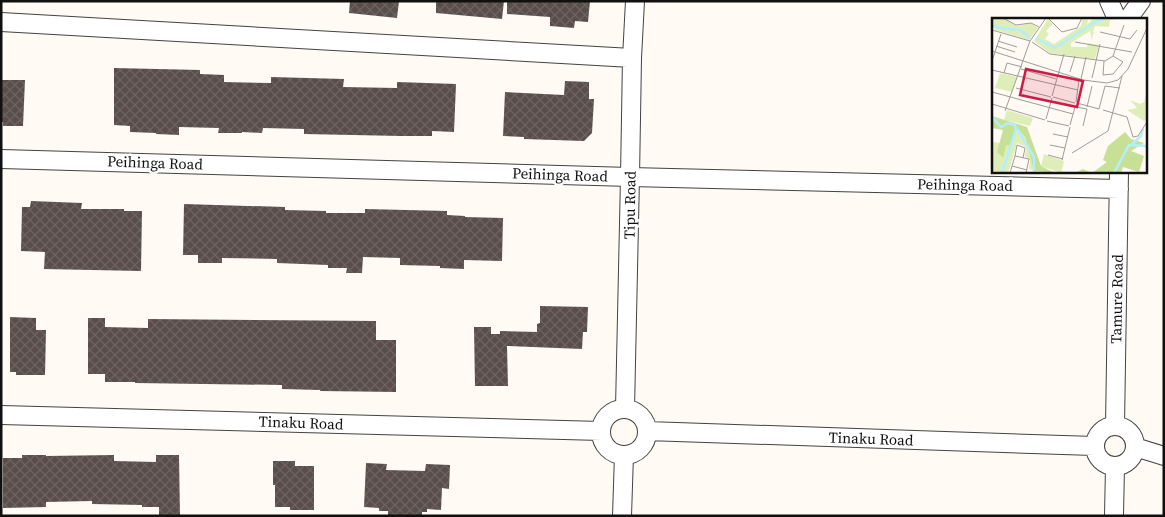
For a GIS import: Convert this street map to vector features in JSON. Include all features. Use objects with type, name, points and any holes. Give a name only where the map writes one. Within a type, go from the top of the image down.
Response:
[{"type":"street","name":"Tipu Road","points":[[625,409],[632,58],[635,1]]},
{"type":"street","points":[[1109,1],[1117,18]]},
{"type":"street","points":[[1129,18],[1141,1]]},
{"type":"street","points":[[1,22],[632,58]]},
{"type":"street","name":"Peihinga Road","points":[[1,159],[1119,189]]},
{"type":"street","name":"Tamure Road","points":[[1115,426],[1120,172]]},
{"type":"street","points":[[625,409],[638,413],[643,418],[647,431],[643,445],[638,450],[624,455],[610,450],[602,438],[601,431],[602,424],[611,413],[625,409]]},
{"type":"street","name":"Tinaku Road","points":[[1,415],[601,431]]},
{"type":"street","points":[[1115,426],[1127,431],[1131,435],[1135,447],[1134,453],[1126,463],[1121,466],[1108,466],[1098,458],[1094,446],[1098,435],[1103,430],[1115,426]]},
{"type":"street","name":"Tinaku Road","points":[[647,431],[1094,446]]},
{"type":"street","points":[[1135,447],[1164,456]]},
{"type":"street","points":[[622,516],[624,455]]},
{"type":"street","points":[[1114,466],[1114,516]]},
{"type":"building","points":[[350,1],[399,1],[397,18],[349,13]]},
{"type":"building","points":[[436,1],[504,1],[502,19],[436,13]]},
{"type":"building","points":[[507,1],[590,1],[588,22],[575,21],[574,28],[550,26],[550,17],[507,14]]},
{"type":"building","points":[[114,68],[200,70],[200,74],[224,75],[224,82],[271,83],[271,77],[344,79],[343,87],[397,88],[397,82],[456,84],[454,132],[432,131],[432,136],[304,134],[304,129],[263,128],[262,133],[218,133],[219,128],[179,127],[179,135],[130,132],[130,126],[114,125]]},
{"type":"building","points":[[1,80],[25,80],[23,126],[3,126],[3,122],[1,122]]},
{"type":"building","points":[[565,81],[589,82],[589,99],[594,99],[592,133],[584,141],[524,139],[524,137],[503,136],[505,92],[564,95]]},
{"type":"building","points":[[31,201],[82,203],[81,209],[142,211],[141,271],[44,269],[45,252],[21,251],[22,207],[30,207]]},
{"type":"building","points":[[184,204],[285,207],[285,210],[326,211],[326,213],[365,213],[365,209],[447,211],[447,215],[503,218],[502,261],[464,260],[464,269],[400,265],[400,258],[363,257],[362,273],[346,273],[347,268],[328,268],[328,265],[277,263],[277,259],[222,258],[222,263],[198,263],[198,255],[183,255]]},
{"type":"building","points":[[540,306],[588,307],[587,332],[583,332],[582,349],[507,346],[508,386],[475,386],[474,327],[491,327],[491,334],[500,334],[500,331],[537,332],[537,324],[540,323]]},
{"type":"building","points":[[10,317],[36,318],[36,330],[46,330],[45,375],[16,375],[16,372],[10,372]]},
{"type":"building","points":[[88,318],[105,318],[105,327],[148,328],[148,319],[376,321],[376,340],[396,340],[396,392],[282,389],[282,385],[105,382],[105,374],[88,374]]},
{"type":"building","points":[[22,455],[114,455],[114,461],[156,462],[156,455],[179,455],[180,516],[159,516],[159,507],[92,504],[92,501],[46,502],[46,507],[3,508],[3,458],[22,458]]},
{"type":"building","points":[[273,461],[295,461],[295,466],[314,466],[314,510],[290,510],[290,507],[275,507]]},
{"type":"building","points":[[366,463],[387,464],[386,470],[425,471],[426,464],[450,465],[449,489],[442,488],[441,510],[427,509],[427,512],[422,512],[422,516],[388,516],[388,511],[364,507]]}]
